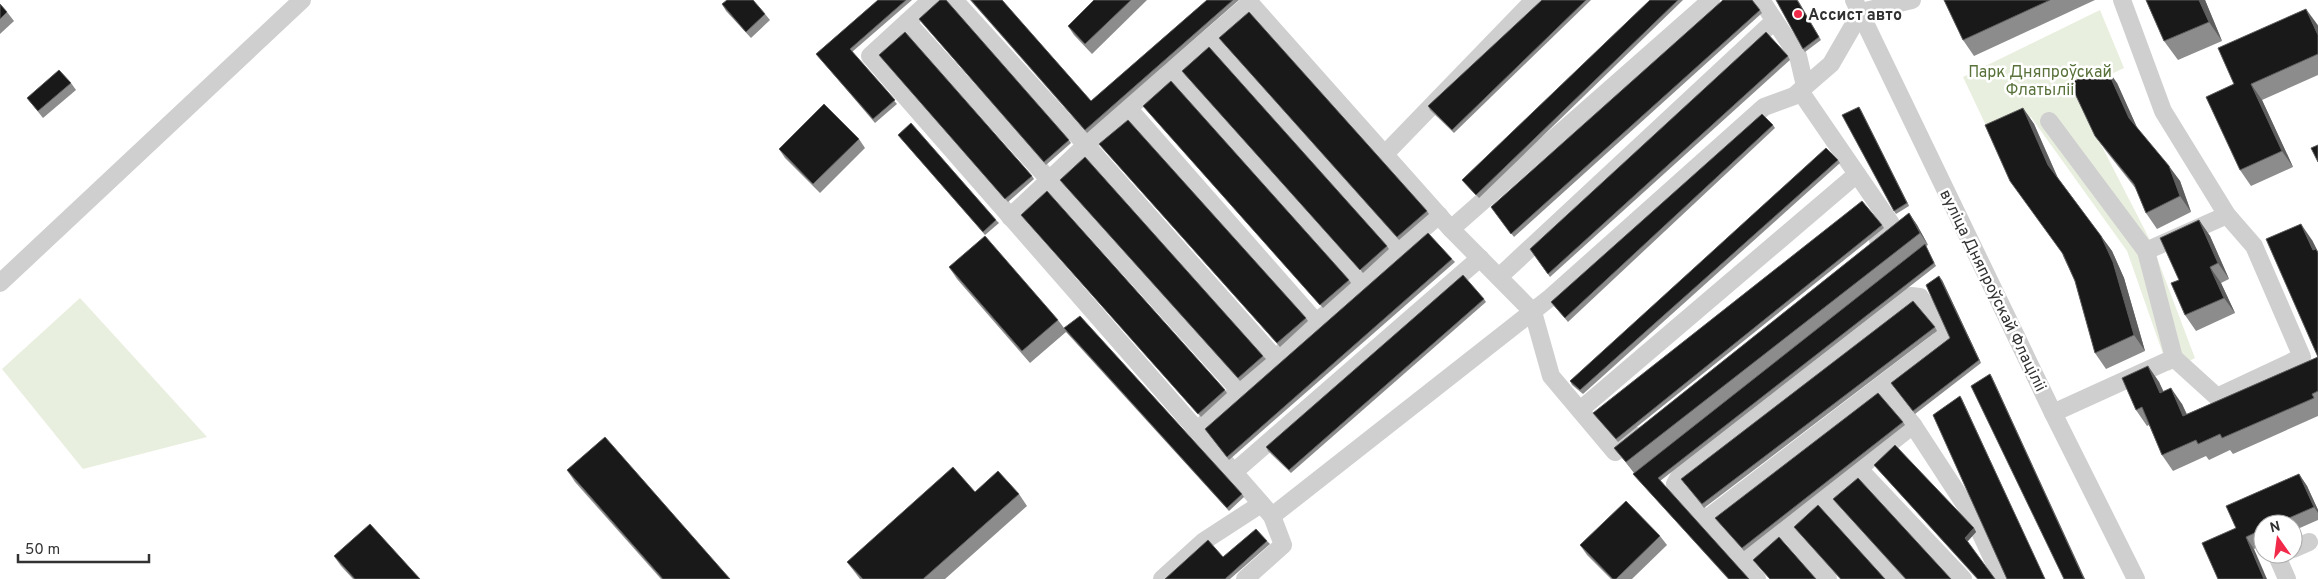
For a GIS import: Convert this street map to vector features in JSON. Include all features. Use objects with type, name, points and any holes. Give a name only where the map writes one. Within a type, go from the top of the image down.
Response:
[{"type":"street","points":[[0,282],[302,0]]},
{"type":"street","points":[[930,0],[870,56],[1267,510],[1283,546],[1245,579]]},
{"type":"street","points":[[954,0],[1275,358]]},
{"type":"street","points":[[1385,154],[1534,0]]},
{"type":"street","points":[[1451,229],[1711,0]]},
{"type":"street","points":[[1761,0],[1798,56],[1802,88],[1894,228],[1863,253]]},
{"type":"street","points":[[1162,579],[1204,541],[1267,510],[1532,312],[1764,107],[1794,96],[1831,64],[1858,6],[1912,0]]},
{"type":"street","points":[[2049,122],[2146,251],[2174,358],[2216,397],[2302,357],[2254,246],[2227,215],[2163,111],[2122,0]]},
{"type":"street","points":[[1010,217],[1086,145],[1250,3],[1451,229],[1532,312],[1551,376],[1615,452],[1646,428]]},
{"type":"street","name":"вуліца Дняпроўскай Флаціліі","points":[[1858,6],[2053,413],[2136,579]]},
{"type":"street","points":[[1499,277],[1774,20]]},
{"type":"street","points":[[907,22],[1239,390]]},
{"type":"street","points":[[1209,38],[1398,251]]},
{"type":"street","points":[[1171,71],[1360,284]]},
{"type":"street","points":[[1128,108],[1316,322]]},
{"type":"street","points":[[1580,410],[1857,174]]},
{"type":"street","points":[[1198,430],[1239,390],[1439,215]]},
{"type":"street","points":[[2146,251],[2227,215]]},
{"type":"street","points":[[1234,472],[1480,258]]},
{"type":"street","points":[[1705,520],[1942,338],[1943,331],[1920,298],[1911,296],[1904,299],[1679,477],[1675,484],[1677,489],[1757,579]]},
{"type":"street","points":[[2053,413],[2174,358]]},
{"type":"street","points":[[1881,386],[1912,425],[1973,517],[2002,579]]},
{"type":"street","points":[[1742,561],[1912,425]]},
{"type":"street","points":[[1858,468],[1963,579]]},
{"type":"street","points":[[1822,497],[1896,579]]},
{"type":"street","points":[[1784,528],[1828,579]]},
{"type":"street","points":[[2303,545],[2309,542]]},
{"type":"street","points":[[2280,564],[2287,579]]},
{"type":"green space","name":"Парк Дняпроўскай Флатыліі","points":[[2100,10],[2124,68],[2074,92],[2151,242],[2195,358],[2169,371],[2127,251],[2031,117],[1990,134],[1963,77]]},
{"type":"green space","points":[[80,298],[207,437],[83,469],[2,369]]},
{"type":"building","points":[[727,0],[753,0],[765,14],[746,32],[722,4]]},
{"type":"building","points":[[878,0],[906,0],[850,49],[895,100],[873,119],[816,54]]},
{"type":"building","points":[[940,0],[946,0],[1069,140],[1044,162],[919,19]]},
{"type":"building","points":[[971,0],[1002,0],[1091,101],[1207,0],[1233,0],[1085,130]]},
{"type":"building","points":[[1094,0],[1131,0],[1085,44],[1068,26]]},
{"type":"building","points":[[1542,0],[1586,0],[1452,130],[1428,106]]},
{"type":"building","points":[[1650,0],[1678,0],[1476,195],[1462,180]]},
{"type":"building","points":[[1723,0],[1752,0],[1760,10],[1511,234],[1491,207]]},
{"type":"building","points":[[1776,0],[1797,0],[1819,37],[1803,49]]},
{"type":"building","points":[[1944,0],[2050,0],[1963,40]]},
{"type":"building","points":[[2146,0],[2199,0],[2209,22],[2164,41]]},
{"type":"building","points":[[0,4],[7,12],[0,19]]},
{"type":"building","points":[[2306,9],[2318,35],[2318,54],[2251,84],[2282,151],[2240,170],[2206,97],[2234,84],[2218,48]]},
{"type":"building","points":[[1249,12],[1427,211],[1397,237],[1219,38]]},
{"type":"building","points":[[905,32],[1032,176],[1005,199],[879,55]]},
{"type":"building","points":[[1766,32],[1788,56],[1548,274],[1530,249]]},
{"type":"building","points":[[1209,47],[1387,246],[1360,270],[1182,71]]},
{"type":"building","points":[[2106,67],[2129,118],[2169,166],[2180,196],[2146,213],[2134,184],[2095,136],[2070,83]]},
{"type":"building","points":[[59,70],[71,83],[38,111],[27,98]]},
{"type":"building","points":[[1171,81],[1349,280],[1320,305],[1143,106]]},
{"type":"building","points":[[824,104],[859,139],[813,184],[779,149]]},
{"type":"building","points":[[1859,107],[1907,203],[1894,211],[1842,115]]},
{"type":"building","points":[[2023,108],[2048,165],[2101,236],[2113,262],[2134,335],[2095,353],[2075,281],[2063,254],[2010,181],[1985,125]]},
{"type":"building","points":[[1762,114],[1773,125],[1565,318],[1551,302]]},
{"type":"building","points":[[1128,120],[1306,318],[1277,343],[1099,144]]},
{"type":"building","points":[[911,123],[996,220],[983,232],[898,135]]},
{"type":"building","points":[[2318,145],[2318,162],[2311,148]]},
{"type":"building","points":[[1826,148],[1838,160],[1580,390],[1570,381]]},
{"type":"building","points":[[1085,157],[1263,356],[1238,378],[1060,180]]},
{"type":"building","points":[[1047,191],[1225,390],[1198,414],[1021,215]]},
{"type":"building","points":[[1862,201],[1882,225],[1616,439],[1593,413]]},
{"type":"building","points":[[1909,213],[1920,233],[1626,462],[1614,448]]},
{"type":"building","points":[[2199,220],[2218,263],[2210,267],[2224,298],[2185,315],[2171,283],[2179,280],[2160,238]]},
{"type":"building","points":[[2301,224],[2313,250],[2316,249],[2318,253],[2318,357],[2266,239]]},
{"type":"building","points":[[1428,233],[1452,259],[1227,457],[1205,429]]},
{"type":"building","points":[[985,236],[1058,320],[1022,351],[949,267]]},
{"type":"building","points":[[1925,244],[1934,263],[1658,478],[1749,579],[1729,579],[1633,474]]},
{"type":"building","points":[[1463,275],[1484,299],[1289,470],[1266,447]]},
{"type":"building","points":[[1939,276],[1979,360],[1913,411],[1891,383],[1950,338],[1926,285]]},
{"type":"building","points":[[1913,301],[1935,327],[1702,504],[1681,479]]},
{"type":"building","points":[[1080,316],[1242,494],[1227,508],[1064,328]]},
{"type":"building","points":[[2318,357],[2318,391],[2312,394],[2314,398],[2222,438],[2220,434],[2198,444],[2196,440],[2162,455],[2142,407],[2136,410],[2122,378],[2148,366],[2160,393],[2171,388],[2183,416]]},
{"type":"building","points":[[1990,374],[2084,579],[2064,579],[1971,386]]},
{"type":"building","points":[[1878,393],[1903,422],[1742,548],[1715,518]]},
{"type":"building","points":[[1960,396],[2045,579],[2007,579],[1933,415]]},
{"type":"building","points":[[605,437],[730,579],[663,579],[567,470]]},
{"type":"building","points":[[1895,445],[1974,528],[1965,538],[1995,579],[1978,579],[1874,465]]},
{"type":"building","points":[[953,467],[975,492],[998,471],[1019,494],[923,579],[863,579],[847,562]]},
{"type":"building","points":[[2299,474],[2314,507],[2298,514],[2253,514],[2253,534],[2246,537],[2253,553],[2253,564],[2258,564],[2264,579],[2218,579],[2202,543],[2236,528],[2226,506]]},
{"type":"building","points":[[1858,478],[1951,579],[1906,579],[1833,499]]},
{"type":"building","points":[[1626,501],[1660,536],[1616,579],[1613,579],[1580,545]]},
{"type":"building","points":[[1818,505],[1885,579],[1841,579],[1794,527]]},
{"type":"building","points":[[370,524],[420,579],[355,579],[334,556]]},
{"type":"building","points":[[1256,529],[1267,541],[1225,579],[1165,579],[1208,540],[1223,557]]},
{"type":"building","points":[[1779,537],[1816,579],[1770,579],[1753,560]]},
{"type":"place","name":"Ассист авто","points":[[1798,14]]}]
